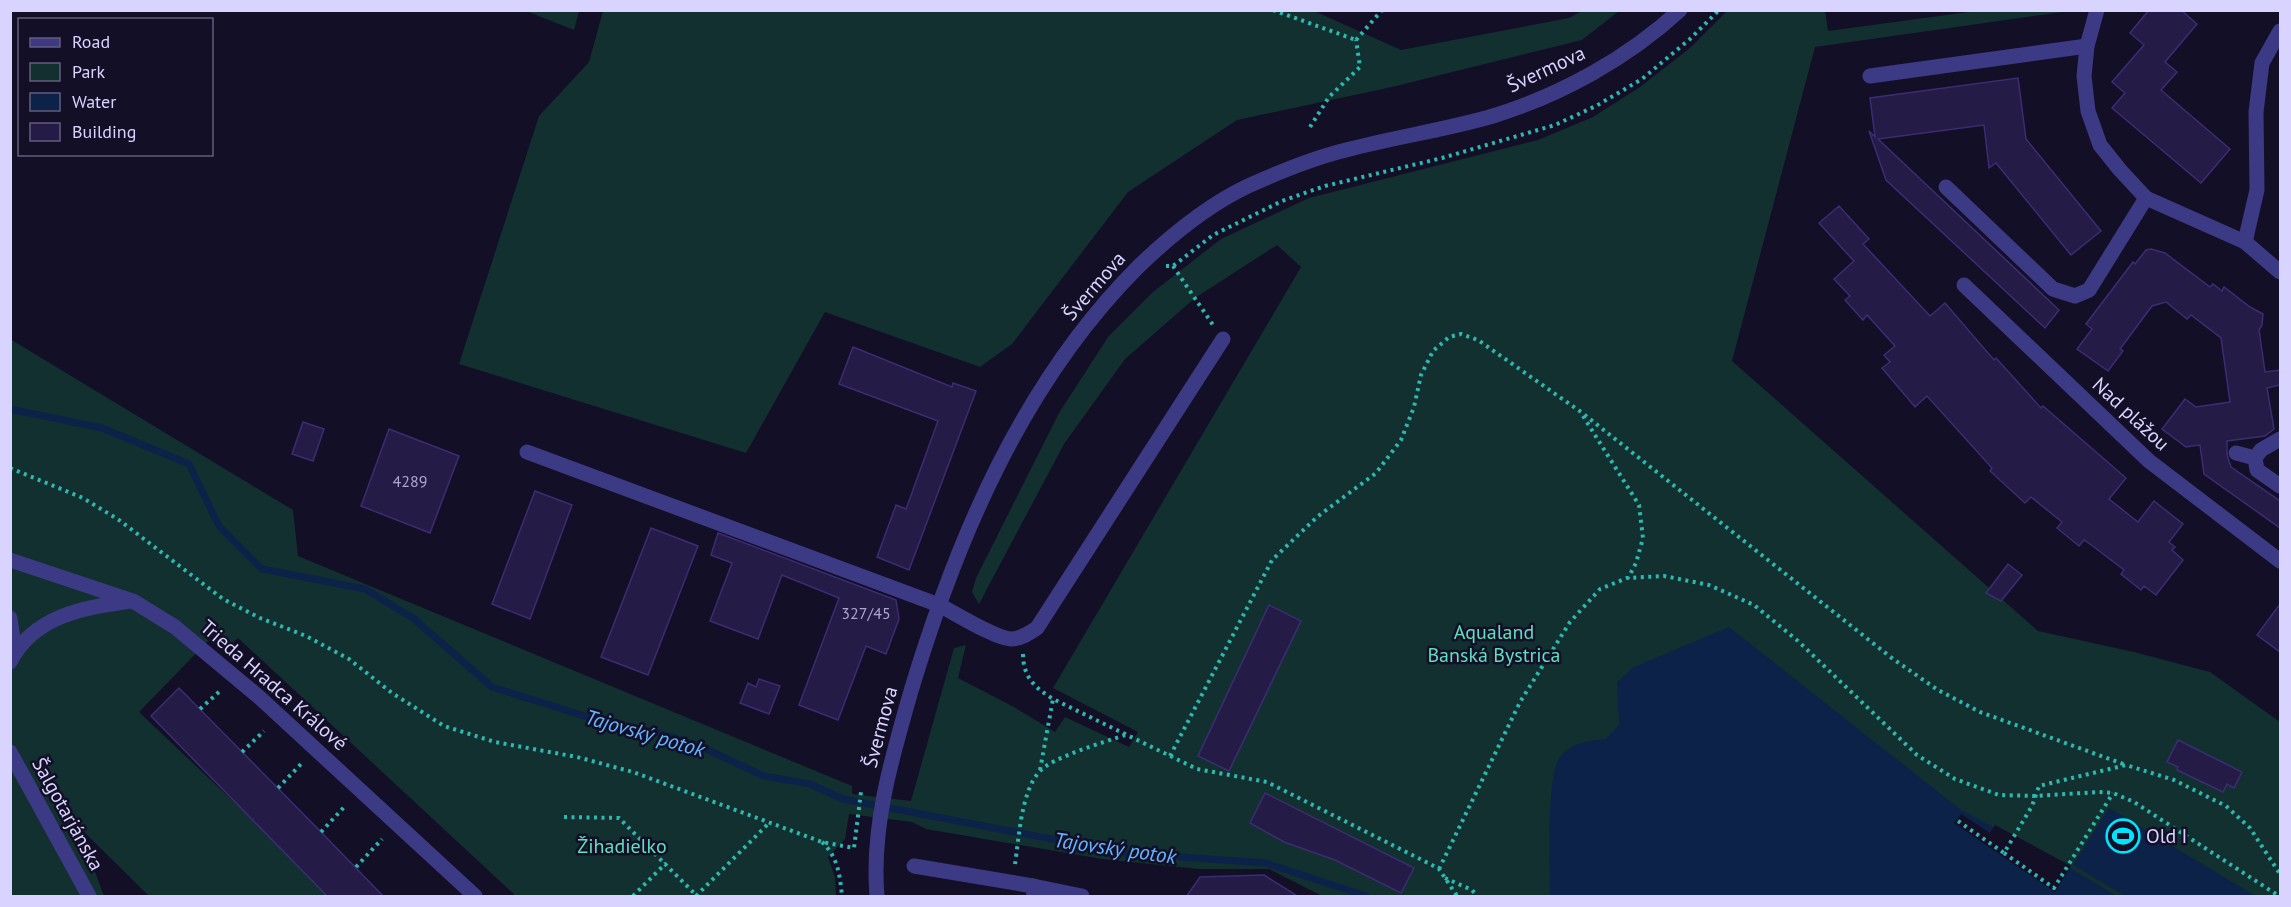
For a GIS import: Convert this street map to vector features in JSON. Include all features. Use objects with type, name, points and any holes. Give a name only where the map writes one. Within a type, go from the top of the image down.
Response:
[{"type":"street","name":"Švermova","points":[[877,897],[875,875],[880,820],[891,760],[939,605],[983,498],[1006,450],[1047,382],[1086,325],[1141,264],[1192,219],[1250,185],[1344,150],[1493,116],[1546,97],[1627,52],[1680,10]]},
{"type":"street","points":[[2097,10],[2087,46],[2084,76],[2088,111],[2100,145],[2146,198],[2245,242],[2280,272]]},
{"type":"street","points":[[2245,242],[2257,190],[2256,112],[2262,63],[2280,31]]},
{"type":"street","points":[[1870,76],[2087,46]]},
{"type":"street","points":[[1946,187],[2053,290],[2075,296],[2089,290],[2146,198]]},
{"type":"street","name":"Nad plážou","points":[[1964,285],[2149,460],[2280,561]]},
{"type":"street","points":[[527,452],[939,605],[994,634],[1011,639],[1024,636],[1037,628],[1223,339]]},
{"type":"street","points":[[2280,439],[2261,450],[2255,458],[2257,470],[2280,486]]},
{"type":"street","points":[[2236,453],[2255,458]]},
{"type":"street","name":"Trieda Hradca Králové","points":[[10,560],[133,601],[175,627],[259,698],[475,897]]},
{"type":"street","points":[[13,658],[32,634],[50,621],[89,607],[133,601]]},
{"type":"street","points":[[10,618],[13,658]]},
{"type":"street","name":"Šalgotarjánska","points":[[10,752],[89,897]]},
{"type":"street","points":[[914,866],[1034,891],[1082,897]]},
{"type":"path","points":[[1273,10],[1356,40]]},
{"type":"path","points":[[1310,127],[1329,97],[1360,67],[1356,40],[1382,10]]},
{"type":"path","points":[[1141,264],[1173,266],[1213,235],[1282,201],[1325,186],[1442,158],[1555,125],[1596,106],[1642,79],[1690,39],[1719,10]]},
{"type":"path","points":[[1173,266],[1223,339]]},
{"type":"path","points":[[1170,756],[1272,560],[1317,517],[1376,473],[1401,440],[1414,407],[1421,375],[1433,351],[1449,338],[1461,334],[1478,340],[1581,412],[1893,659],[1938,690],[1980,712],[2174,780],[2226,806],[2250,828],[2280,874]]},
{"type":"path","points":[[1581,412],[1639,505],[1643,538],[1636,563],[1628,578]]},
{"type":"path","points":[[10,468],[83,498],[119,520],[223,599],[260,618],[306,636],[349,659],[392,693],[444,726],[495,742],[577,757],[633,772],[822,842],[854,848],[861,792]]},
{"type":"path","points":[[1439,869],[1520,702],[1570,622],[1600,589],[1628,578],[1664,576],[1709,585],[1754,605],[1798,641],[1917,755],[1955,779],[1999,795],[2113,793],[2143,807],[2279,897]]},
{"type":"path","points":[[1024,636],[1023,666],[1036,688],[1053,699],[1197,769],[1267,782],[1439,869],[1457,897]]},
{"type":"path","points":[[200,709],[221,690]]},
{"type":"path","points":[[1017,848],[1024,802],[1040,771],[1053,699]]},
{"type":"path","points":[[242,752],[264,730]]},
{"type":"path","points":[[1040,771],[1070,755],[1126,735]]},
{"type":"path","points":[[278,788],[301,764]]},
{"type":"path","points":[[2004,853],[2032,806],[2039,786],[2127,765]]},
{"type":"path","points":[[1958,821],[2054,888],[2113,793]]},
{"type":"path","points":[[321,832],[346,805]]},
{"type":"path","points":[[564,817],[620,818],[696,896],[770,822]]},
{"type":"path","points":[[356,867],[381,838]]},
{"type":"path","points":[[822,842],[830,850],[835,860],[842,897]]},
{"type":"path","points":[[635,896],[665,864]]},
{"type":"path","points":[[1445,878],[1472,890],[1477,897]]},
{"type":"green space","points":[[579,10],[574,30],[526,11]]},
{"type":"green space","points":[[603,11],[1314,11],[1401,50],[1569,18],[1582,11],[1619,11],[1582,40],[1392,87],[1237,120],[1128,192],[1012,344],[980,367],[825,312],[746,453],[459,364],[539,116],[589,62]]},
{"type":"green space","points":[[1727,11],[1825,11],[1828,31],[1976,11],[2070,11],[1815,47],[1732,361],[2038,631],[2134,652],[2210,672],[2280,722],[2280,896],[1322,896],[1269,869],[1199,869],[1102,859],[926,829],[912,822],[849,814],[845,839],[828,857],[835,877],[836,896],[516,896],[238,638],[226,649],[212,637],[139,712],[333,896],[149,896],[78,826],[104,896],[11,896],[10,339],[293,510],[298,556],[852,786],[852,794],[911,801],[954,648],[966,645],[958,678],[1014,707],[1055,732],[1065,717],[1129,747],[1138,732],[1053,688],[1301,267],[1277,245],[1195,298],[1125,359],[1064,444],[979,604],[972,592],[976,578],[1059,413],[1108,337],[1153,292],[1221,239],[1309,198],[1538,140],[1593,117],[1640,87],[1690,48]]},
{"type":"water","points":[[1729,627],[1961,810],[2067,866],[2117,896],[1550,896],[1551,802],[1556,767],[1560,757],[1575,745],[1606,739],[1619,725],[1617,682],[1634,667]]},
{"type":"water","name":"Old I","points":[[2109,808],[2254,895],[2125,896],[2073,865]]},
{"type":"pier","points":[[1961,814],[1990,833],[1995,825],[2071,866],[2055,892],[1954,823]]},
{"type":"building","points":[[2149,10],[2181,10],[2197,24],[2165,62],[2177,72],[2161,90],[2230,149],[2201,183],[2112,108],[2125,93],[2112,82],[2144,45],[2130,33]]},
{"type":"building","points":[[2018,78],[2026,139],[2101,231],[2071,255],[1996,163],[1989,168],[1984,125],[1878,139],[2059,310],[2045,328],[1886,180],[1869,131],[1875,137],[1870,98]]},
{"type":"building","points":[[1839,206],[1869,239],[1863,244],[1930,316],[1945,303],[1994,360],[1996,358],[2041,408],[2043,406],[2126,478],[2109,499],[2138,522],[2154,501],[2183,524],[2169,542],[2175,547],[2172,550],[2183,560],[2156,595],[2144,586],[2141,590],[2121,574],[2124,570],[2084,540],[2079,546],[2057,528],[2062,522],[2031,497],[2025,503],[1990,471],[1992,468],[1927,396],[1915,407],[1882,368],[1890,362],[1884,355],[1895,346],[1867,315],[1863,320],[1845,300],[1850,296],[1834,279],[1854,261],[1819,223]]},
{"type":"building","points":[[2146,250],[2165,253],[2210,287],[2213,284],[2222,291],[2224,287],[2263,314],[2259,330],[2265,372],[2280,370],[2280,385],[2267,388],[2274,429],[2265,436],[2227,441],[2227,455],[2231,467],[2280,501],[2280,528],[2204,474],[2200,445],[2186,447],[2162,429],[2185,399],[2196,407],[2230,402],[2221,338],[2191,315],[2187,319],[2166,302],[2152,306],[2120,349],[2123,351],[2108,371],[2077,349],[2092,329],[2086,324],[2133,262],[2135,264]]},
{"type":"building","points":[[853,347],[952,387],[953,383],[976,391],[909,570],[877,557],[896,505],[906,509],[938,421],[839,384]]},
{"type":"building","points":[[303,422],[324,429],[313,461],[292,454]]},
{"type":"building","points":[[389,429],[459,456],[430,533],[361,506]]},
{"type":"building","points":[[535,491],[572,505],[530,619],[492,604]]},
{"type":"building","points":[[651,528],[698,546],[648,675],[601,657]]},
{"type":"building","points":[[718,533],[896,600],[899,619],[886,654],[866,646],[838,720],[799,705],[839,598],[782,575],[758,639],[710,621],[732,563],[711,555]]},
{"type":"building","points":[[2008,564],[2022,575],[2001,601],[1986,593]]},
{"type":"building","points":[[2280,604],[2280,652],[2257,635]]},
{"type":"building","points":[[1269,605],[1301,621],[1229,771],[1198,756]]},
{"type":"building","points":[[759,679],[780,686],[769,714],[740,703],[748,683],[756,687]]},
{"type":"building","points":[[179,688],[384,897],[328,897],[151,716]]},
{"type":"building","points":[[2178,740],[2242,772],[2234,788],[2227,784],[2223,792],[2177,770],[2178,767],[2167,762]]},
{"type":"building","points":[[1265,793],[1414,868],[1401,893],[1335,860],[1284,842],[1250,823]]},
{"type":"building","points":[[1264,875],[1299,897],[1186,897],[1200,877]]},
{"type":"waterway","name":"Tajovský potok","points":[[10,409],[102,428],[189,464],[219,526],[262,569],[365,589],[413,618],[492,687],[597,720],[658,733],[695,744],[764,776],[810,784],[843,799],[1124,853],[1266,863],[1366,896]]},
{"type":"place","name":"Old I","points":[[2123,836]]},
{"type":"park label","name":"Aqualand Banská Bystrica","points":[[1494,644]]},
{"type":"park label","name":"Žihadielko","points":[[622,846]]}]
